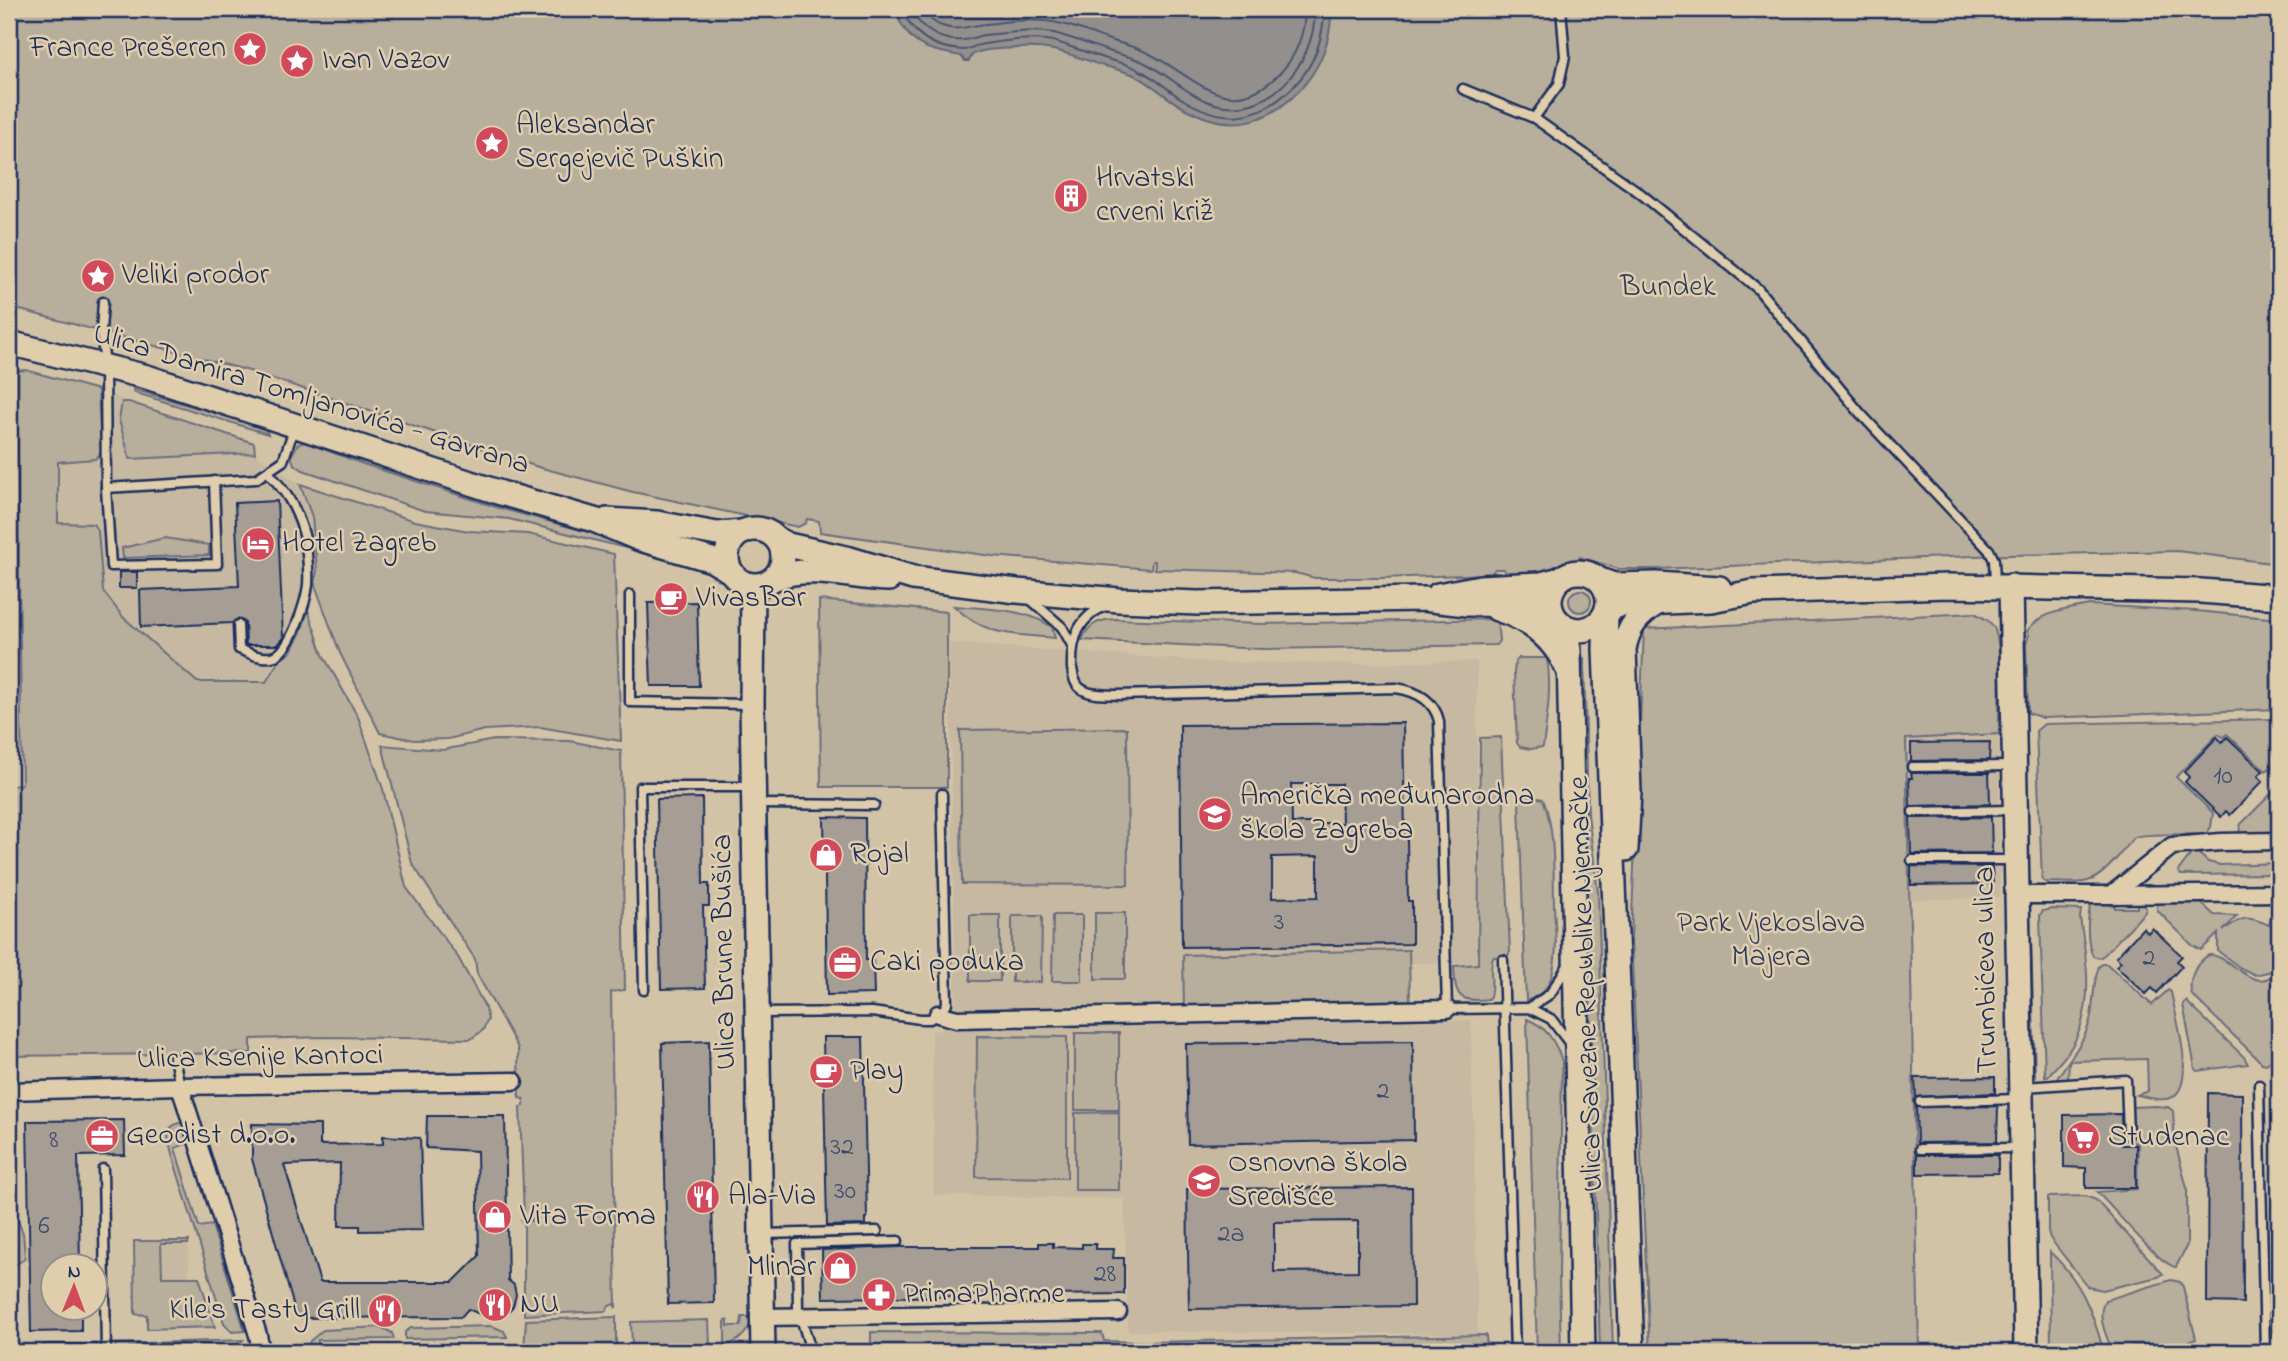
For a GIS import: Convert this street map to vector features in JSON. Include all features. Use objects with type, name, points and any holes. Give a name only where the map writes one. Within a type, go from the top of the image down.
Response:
[{"type":"street","name":"Ulica Damira Tomljanovića - Gavrana","points":[[9,344],[147,377],[501,494],[594,520],[640,539],[712,560],[744,584],[764,582],[798,571],[870,579],[913,578],[1119,600],[1227,603],[1423,599],[1533,605],[1542,607],[1557,618]]},
{"type":"street","name":"Ulica Damira Tomljanovića - Gavrana","points":[[594,520],[657,523],[717,534],[757,529],[788,545],[850,559],[913,578]]},
{"type":"street","points":[[730,571],[726,553],[735,537],[743,531]]},
{"type":"street","points":[[764,582],[783,563],[783,554],[777,539]]},
{"type":"street","points":[[1753,592],[1711,600],[1622,604],[1607,612],[1594,627],[1586,630],[1569,628],[1557,618],[1550,597],[1560,579],[1575,572],[1592,575],[1614,585],[1679,584],[1753,592],[2003,586],[2279,597]]},
{"type":"street","name":"Ulica Damira Tomljanovića - Gavrana","points":[[1423,599],[1459,590],[1541,584],[1560,579]]},
{"type":"street","points":[[1600,580],[1607,591],[1607,612]]},
{"type":"street","name":"Ulica Brune Bušića","points":[[763,1352],[752,704],[764,582]]},
{"type":"street","name":"Trumbićeva ulica","points":[[2003,586],[2014,766],[2026,1352]]},
{"type":"street","points":[[1617,925],[1629,815],[1625,649],[1631,626],[1645,610],[1657,603]]},
{"type":"street","points":[[1480,604],[1518,617],[1542,632],[1558,650],[1570,674]]},
{"type":"street","name":"Ulica Savezne Republike Njemačke","points":[[1607,612],[1605,649],[1632,1352]]},
{"type":"street","name":"Ulica Savezne Republike Njemačke","points":[[1557,618],[1568,641],[1570,674],[1583,1352]]},
{"type":"street","points":[[2111,895],[2172,845],[2279,841]]},
{"type":"street","points":[[2017,895],[2279,893]]},
{"type":"street","points":[[938,1014],[957,1019],[1447,1009]]},
{"type":"street","name":"Ulica Ksenije Kantoci","points":[[9,1091],[514,1081]]},
{"type":"street","points":[[180,1086],[261,1352]]},
{"type":"street","points":[[762,1317],[1118,1312]]},
{"type":"lane","points":[[1534,118],[1559,84],[1565,56],[1561,9]]},
{"type":"lane","points":[[1463,89],[1534,118],[1640,193],[1758,289],[1860,413],[1989,550],[2003,586]]},
{"type":"lane","points":[[103,302],[106,488],[111,566],[217,564],[214,481]]},
{"type":"lane","points":[[106,488],[256,479],[283,461],[295,426]]},
{"type":"lane","points":[[238,625],[239,649],[254,656],[273,657],[289,642],[308,583],[304,533],[289,494],[268,472]]},
{"type":"lane","points":[[1017,591],[1036,603],[1062,627],[1072,645]]},
{"type":"lane","points":[[630,595],[630,702],[752,704]]},
{"type":"lane","points":[[1119,600],[1088,616],[1072,645],[1073,677],[1078,687],[1087,692],[1099,694],[1405,689],[1422,696],[1436,710],[1439,721],[1447,1009]]},
{"type":"lane","points":[[1912,767],[2014,766]]},
{"type":"lane","points":[[644,990],[640,787],[874,805]]},
{"type":"lane","points":[[758,1013],[872,1012],[920,1019],[930,1019],[938,1014],[947,1003],[942,794]]},
{"type":"lane","points":[[1913,812],[2015,810]]},
{"type":"lane","points":[[1912,860],[2016,860]]},
{"type":"lane","points":[[1574,952],[1567,970],[1550,994],[1530,1008],[1551,1019],[1570,1042],[1576,1055]]},
{"type":"lane","points":[[1503,960],[1515,1352]]},
{"type":"lane","name":"Ulica Savezne Republike Njemačke","points":[[1447,1009],[1530,1008]]},
{"type":"lane","points":[[174,1058],[180,1086]]},
{"type":"lane","points":[[1920,1101],[2021,1093],[2126,1080],[2128,1135]]},
{"type":"lane","points":[[2259,1085],[2265,1352]]},
{"type":"lane","points":[[1920,1149],[2021,1148]]},
{"type":"lane","points":[[103,1169],[106,1352]]},
{"type":"lane","points":[[761,1234],[877,1231]]},
{"type":"lane","points":[[808,1352],[808,1341],[798,1308],[796,1244],[898,1241]]},
{"type":"shaded area","points":[[98,390],[254,443],[255,454],[300,484],[312,517],[317,569],[315,585],[301,632],[290,654],[279,661],[266,682],[197,682],[123,617],[103,591],[98,531],[58,524],[58,461],[83,462],[101,453]]},
{"type":"shaded area","name":"Američka međunarodna škola Zagreba","points":[[949,643],[1215,662],[1358,664],[1477,661],[1477,963],[1409,963],[1410,1001],[956,1011]]},
{"type":"shaded area","points":[[1999,734],[2000,897],[1911,900],[1906,738]]},
{"type":"shaded area","name":"Osnovna škola Središće","points":[[1471,1020],[1478,1334],[1128,1331],[1124,1199],[934,1195],[932,1031],[954,1028]]},
{"type":"shaded area","points":[[161,1244],[188,1244],[189,1277],[162,1277]]},
{"type":"green space","name":"Bundek","points":[[9,9],[2279,9],[2279,564],[2177,551],[1656,569],[1619,569],[1580,557],[1580,560],[1547,572],[1505,573],[1504,569],[1495,569],[1491,574],[1315,578],[1295,573],[1155,569],[1155,561],[1152,561],[1151,569],[992,556],[820,532],[819,521],[807,519],[806,523],[798,527],[633,492],[538,467],[253,372],[9,307]]},
{"type":"green space","points":[[26,370],[98,390],[101,453],[95,459],[58,462],[58,523],[93,524],[98,531],[103,591],[123,617],[197,682],[266,682],[279,661],[290,653],[308,610],[323,655],[358,717],[383,789],[406,887],[458,957],[484,1005],[488,1019],[483,1030],[471,1039],[251,1039],[251,1053],[9,1056],[9,787],[22,784],[16,371]]},
{"type":"green space","points":[[133,389],[259,426],[268,434],[133,392]]},
{"type":"green space","points":[[122,402],[254,443],[255,453],[130,459],[119,420]]},
{"type":"green space","points":[[305,442],[363,464],[499,508],[622,541],[654,555],[509,519],[425,511],[303,470],[294,464],[291,456],[298,444]]},
{"type":"green space","points":[[300,484],[415,521],[469,531],[528,534],[614,554],[621,741],[540,727],[485,730],[448,739],[414,740],[380,733],[340,653],[315,585],[317,569],[312,517]]},
{"type":"green space","points":[[165,538],[209,545],[209,555],[123,558],[122,548]]},
{"type":"green space","points":[[1580,590],[1588,593],[1591,601],[1588,609],[1580,612],[1572,609],[1569,601],[1572,593]]},
{"type":"green space","points":[[819,600],[947,612],[947,787],[821,787]]},
{"type":"green space","points":[[2089,605],[2279,619],[2279,709],[2043,718],[2028,713],[2027,631],[2047,615]]},
{"type":"green space","points":[[954,606],[1005,610],[1030,616],[1052,627],[1055,638],[989,629],[977,624]]},
{"type":"green space","name":"Park Vjekoslava Majera","points":[[1974,613],[1992,624],[1997,639],[2000,666],[1999,734],[1906,739],[1919,1352],[1650,1352],[1631,939],[1644,629]]},
{"type":"green space","points":[[1114,619],[1262,624],[1497,619],[1499,641],[1496,645],[1262,649],[1082,640],[1094,624]]},
{"type":"green space","points":[[1519,658],[1547,658],[1549,691],[1543,747],[1531,749],[1520,747],[1517,743],[1514,673],[1515,662]]},
{"type":"green space","points":[[1580,658],[1584,658],[1588,814],[1598,892],[1613,1352],[1600,1352]]},
{"type":"green space","points":[[2279,719],[2279,761],[2266,771],[2227,734],[2223,737],[2218,734],[2176,777],[2213,813],[2211,827],[2206,834],[2135,837],[2108,868],[2093,879],[2078,883],[2042,880],[2036,731],[2044,724]]},
{"type":"green space","points":[[1127,728],[1128,885],[962,884],[960,730]]},
{"type":"green space","points":[[1501,737],[1510,952],[1507,957],[1493,957],[1489,999],[1471,1000],[1457,991],[1454,966],[1478,964],[1480,738]]},
{"type":"green space","points":[[494,740],[570,741],[621,751],[625,990],[611,992],[616,1308],[614,1304],[606,1311],[524,1315],[524,1220],[534,1218],[524,1218],[520,1107],[524,1106],[524,1099],[519,1098],[518,1048],[477,974],[475,959],[412,863],[382,745],[442,750]]},
{"type":"green space","points":[[2279,786],[2279,835],[2238,836],[2241,824]]},
{"type":"green space","points":[[1524,798],[1543,799],[1550,824],[1556,947],[1555,963],[1547,986],[1541,993],[1526,1001],[1519,803]]},
{"type":"green space","points":[[2197,852],[2208,862],[2220,865],[2279,863],[2279,874],[2181,875],[2178,871],[2192,853]]},
{"type":"green space","points":[[2163,901],[2199,901],[2214,915],[2237,916],[2223,931],[2235,922],[2245,919],[2269,925],[2272,913],[2279,904],[2279,964],[2272,971],[2255,975],[2218,951],[2218,934],[2201,950],[2192,945],[2157,910],[2157,905]]},
{"type":"green space","points":[[2091,903],[2114,903],[2115,908],[2137,908],[2137,903],[2144,904],[2146,908],[2099,958],[2093,956],[2089,944]]},
{"type":"green space","points":[[2081,910],[2087,983],[2084,1015],[2079,1031],[2067,1054],[2048,1076],[2045,1076],[2040,915],[2043,911]]},
{"type":"green space","points":[[1095,913],[1125,913],[1125,979],[1095,979]]},
{"type":"green space","points":[[970,915],[1000,915],[1000,981],[970,981]]},
{"type":"green space","points":[[1053,915],[1082,915],[1082,981],[1052,981]]},
{"type":"green space","points":[[1012,916],[1042,916],[1041,982],[1012,982]]},
{"type":"green space","points":[[2031,936],[2035,1074],[2032,1069],[2028,942]]},
{"type":"green space","points":[[1409,950],[1410,1001],[1184,1006],[1183,955]]},
{"type":"green space","points":[[2209,955],[2261,980],[2270,978],[2279,970],[2279,1047],[2272,1060],[2266,1064],[2192,995],[2194,972],[2200,962]]},
{"type":"green space","points":[[2103,964],[2107,964],[2152,1005],[2168,990],[2171,992],[2184,1062],[2180,1088],[2174,1096],[2156,1099],[2137,1095],[2148,1091],[2147,1059],[2069,1061],[2068,1080],[2056,1080],[2086,1033],[2097,972]]},
{"type":"green space","points":[[2186,1001],[2248,1064],[2198,1071],[2195,1068],[2183,1004]]},
{"type":"green space","points":[[1527,1019],[1540,1026],[1549,1036],[1562,1061],[1559,1275],[1561,1352],[1537,1352]]},
{"type":"green space","points":[[1075,1033],[1119,1033],[1119,1110],[1075,1110]]},
{"type":"green space","points":[[977,1036],[1067,1037],[1067,1178],[976,1177]]},
{"type":"green space","points":[[2131,1107],[2168,1107],[2173,1111],[2175,1142],[2187,1188],[2187,1245],[2176,1267],[2148,1247],[2097,1192],[2137,1189],[2138,1143],[2130,1142]]},
{"type":"green space","points":[[1119,1112],[1119,1190],[1075,1190],[1075,1113]]},
{"type":"green space","points":[[182,1122],[189,1143],[175,1148],[199,1227],[212,1225],[245,1331],[232,1332],[224,1323],[173,1158],[169,1131],[175,1124]]},
{"type":"green space","points":[[9,1131],[16,1137],[17,1177],[9,1177]]},
{"type":"green space","points":[[2086,1196],[2096,1200],[2163,1274],[2103,1290],[2088,1287],[2050,1238],[2048,1231],[2048,1197]]},
{"type":"green space","points":[[9,1199],[23,1233],[25,1256],[9,1269]]},
{"type":"green space","points":[[134,1241],[189,1241],[188,1244],[161,1244],[162,1277],[199,1277],[215,1327],[147,1329],[147,1315],[135,1314]]},
{"type":"green space","points":[[2050,1252],[2070,1274],[2084,1297],[2103,1349],[2051,1352]]},
{"type":"green space","points":[[2171,1280],[2180,1282],[2183,1287],[2196,1339],[2185,1343],[2132,1346],[2127,1351],[2112,1351],[2101,1312],[2105,1300]]},
{"type":"green space","points":[[616,1317],[616,1348],[524,1350],[526,1320]]},
{"type":"green space","points":[[742,1317],[751,1317],[746,1332],[735,1342],[725,1346],[725,1320],[728,1321],[728,1326],[741,1326]]},
{"type":"green space","points":[[709,1320],[710,1345],[632,1347],[631,1322]]},
{"type":"green space","points":[[492,1326],[504,1331],[507,1337],[405,1339],[405,1332],[411,1328]]},
{"type":"green space","points":[[381,1327],[392,1333],[394,1339],[318,1340],[318,1352],[307,1352],[310,1341],[323,1330]]},
{"type":"green space","points":[[871,1332],[1102,1333],[1104,1341],[1147,1342],[1486,1335],[1487,1352],[877,1352],[871,1346]]},
{"type":"green space","points":[[243,1340],[233,1352],[214,1352],[214,1345],[129,1347],[128,1352],[117,1352],[115,1344]]},
{"type":"green space","points":[[96,1344],[96,1352],[41,1352],[42,1346]]},
{"type":"water","points":[[894,9],[1331,9],[1331,20],[1319,63],[1299,91],[1273,112],[1245,122],[1231,122],[1200,116],[1132,74],[1060,52],[1042,48],[994,49],[972,55],[969,61],[965,61],[961,56],[928,48],[912,39]]},
{"type":"building","name":"Hrvatski crveni križ","points":[[1064,185],[1082,191],[1079,206],[1060,201]]},
{"type":"building","name":"Hotel Zagreb","points":[[277,501],[283,638],[278,645],[246,645],[245,622],[238,619],[232,623],[141,627],[140,590],[239,586],[235,503]]},
{"type":"building","points":[[119,572],[137,572],[137,588],[119,588]]},
{"type":"building","points":[[697,602],[699,686],[651,686],[648,603]]},
{"type":"building","points":[[1403,723],[1405,838],[1408,901],[1412,901],[1412,944],[1182,947],[1180,725]],"holes":[[[1291,784],[1341,784],[1342,823],[1292,823]],[[1318,856],[1318,897],[1272,898],[1272,857]]]},
{"type":"building","points":[[2217,737],[2222,742],[2227,737],[2263,771],[2258,776],[2263,781],[2230,815],[2226,811],[2221,817],[2185,782],[2189,777],[2184,772]]},
{"type":"building","points":[[1990,742],[1989,760],[1911,761],[1911,743]]},
{"type":"building","points":[[1911,773],[1989,773],[1990,804],[1910,806]]},
{"type":"building","points":[[702,798],[703,884],[709,884],[709,906],[703,906],[705,988],[661,989],[657,799]]},
{"type":"building","points":[[824,817],[865,818],[866,960],[873,960],[874,994],[827,995]]},
{"type":"building","points":[[1991,817],[1992,853],[1911,854],[1910,818]]},
{"type":"building","points":[[1911,866],[1992,867],[1993,884],[1911,885]]},
{"type":"building","points":[[2143,928],[2148,933],[2152,928],[2182,956],[2177,961],[2182,966],[2157,993],[2152,988],[2146,994],[2116,966],[2121,962],[2116,957]]},
{"type":"building","points":[[823,1037],[863,1037],[865,1225],[827,1226]]},
{"type":"building","points":[[709,1041],[714,1303],[668,1304],[662,1043]]},
{"type":"building","points":[[1413,1041],[1414,1140],[1188,1144],[1186,1044]]},
{"type":"building","points":[[1995,1077],[1995,1093],[1916,1097],[1915,1078]]},
{"type":"building","points":[[2208,1093],[2242,1094],[2243,1303],[2207,1302]]},
{"type":"building","points":[[1916,1107],[1998,1108],[1997,1142],[1917,1143]]},
{"type":"building","points":[[2121,1114],[2122,1145],[2136,1145],[2136,1188],[2086,1188],[2086,1168],[2064,1167],[2064,1115]]},
{"type":"building","points":[[427,1116],[505,1116],[508,1280],[514,1285],[516,1295],[513,1306],[507,1313],[489,1318],[468,1309],[461,1317],[297,1318],[252,1159],[252,1124],[320,1125],[320,1145],[383,1144],[383,1136],[420,1138],[423,1230],[360,1231],[360,1226],[339,1226],[340,1163],[284,1165],[320,1282],[453,1282],[479,1256],[477,1151],[426,1148]]},
{"type":"building","points":[[124,1120],[125,1155],[78,1156],[80,1252],[38,1252],[38,1322],[81,1322],[81,1331],[31,1332],[27,1121]]},
{"type":"building","points":[[1917,1155],[1998,1155],[1998,1173],[1917,1174]]},
{"type":"building","points":[[1412,1187],[1413,1306],[1189,1309],[1187,1189]],"holes":[[[1358,1221],[1358,1271],[1274,1272],[1274,1222]]]},
{"type":"building","points":[[1039,1243],[1053,1243],[1053,1247],[1082,1248],[1082,1244],[1096,1244],[1096,1249],[1114,1249],[1113,1258],[1124,1258],[1124,1294],[823,1298],[822,1250],[1039,1247]]},
{"type":"waterway","points":[[523,1220],[533,1219]]},
{"type":"place","name":"France Prešeren","points":[[250,49]]},
{"type":"place","name":"Ivan Vazov","points":[[297,61]]},
{"type":"place","name":"Aleksandar Sergejevič Puškin","points":[[492,143]]},
{"type":"place","name":"Hrvatski crveni križ","points":[[1071,196]]},
{"type":"place","name":"Veliki prodor","points":[[98,276]]},
{"type":"place","name":"Hotel Zagreb","points":[[258,544]]},
{"type":"place","name":"VivasBar","points":[[671,599]]},
{"type":"place","name":"Američka međunarodna škola Zagreba","points":[[1215,814]]},
{"type":"place","name":"Rojal","points":[[826,855]]},
{"type":"place","name":"Caki poduka","points":[[845,963]]},
{"type":"place","name":"Play","points":[[826,1072]]},
{"type":"place","name":"Geodist d.o.o.","points":[[102,1136]]},
{"type":"place","name":"Studenac","points":[[2083,1138]]},
{"type":"place","name":"Osnovna škola Središće","points":[[1204,1181]]},
{"type":"place","name":"Ala-Via","points":[[703,1197]]},
{"type":"place","name":"Vita Forma","points":[[495,1217]]},
{"type":"place","name":"Mlinar","points":[[840,1268]]},
{"type":"place","name":"PrimaPharme","points":[[879,1295]]},
{"type":"place","name":"NU","points":[[495,1305]]},
{"type":"place","name":"Kile's Tasty Grill","points":[[385,1311]]}]
